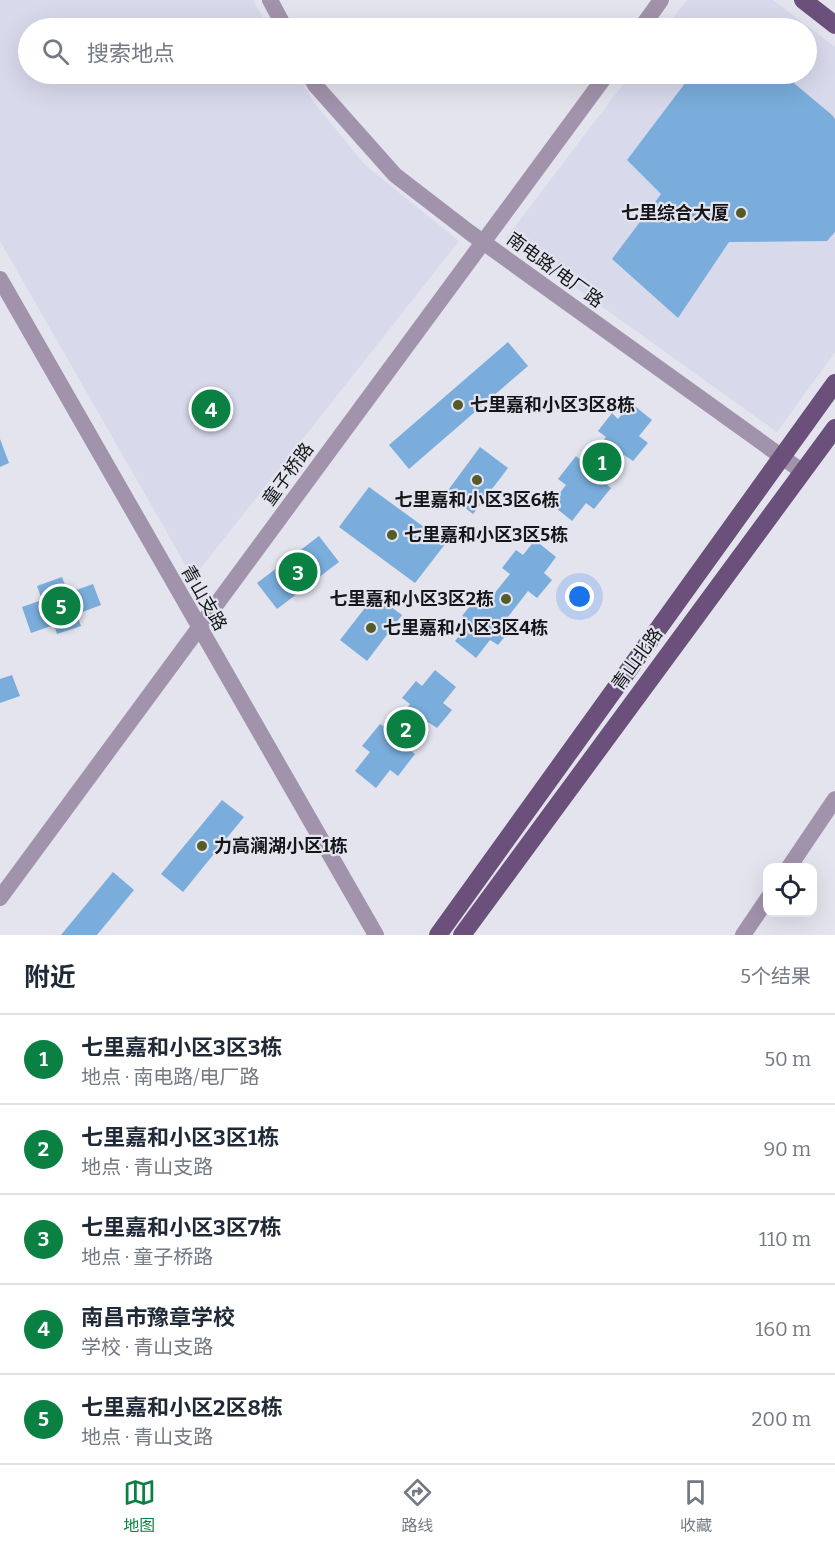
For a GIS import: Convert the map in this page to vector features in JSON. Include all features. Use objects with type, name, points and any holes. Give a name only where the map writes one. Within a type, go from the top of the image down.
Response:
[{"type":"main road","points":[[803,0],[835,25]]},
{"type":"main road","name":"青山北路","points":[[438,935],[835,383]]},
{"type":"main road","name":"青山北路","points":[[462,935],[835,428]]},
{"type":"street","points":[[270,0],[280,18]]},
{"type":"street","points":[[648,18],[662,0]]},
{"type":"street","name":"南电路/电厂路","points":[[314,84],[395,175],[483,242],[803,472]]},
{"type":"street","name":"童子桥路","points":[[0,898],[600,84]]},
{"type":"street","name":"青山支路","points":[[0,279],[376,935]]},
{"type":"street","points":[[792,863],[835,799]]},
{"type":"street","points":[[742,935],[763,905]]},
{"type":"shaded area","points":[[0,0],[253,0],[263,18],[18,18],[18,84],[303,84],[315,104],[365,165],[459,241],[193,578],[0,241]]},
{"type":"shaded area","points":[[687,0],[773,0],[797,18],[673,18]]},
{"type":"shaded area","points":[[817,33],[835,47],[835,352],[777,432],[506,238],[623,84],[817,84]]},
{"type":"building","name":"七里综合大厦","points":[[684,84],[795,84],[835,119],[835,232],[827,241],[729,242],[678,318],[612,259],[661,194],[627,160]]},
{"type":"building","name":"七里嘉和小区3区8栋","points":[[508,342],[528,366],[409,469],[389,445]]},
{"type":"building","points":[[631,403],[652,420],[639,436],[648,443],[633,461],[624,455],[603,481],[611,488],[594,509],[586,503],[572,521],[551,504],[566,485],[558,479],[576,456],[585,464],[606,437],[598,431],[612,413],[618,419]]},
{"type":"building","points":[[0,439],[9,463],[0,467]]},
{"type":"building","name":"七里嘉和小区3区6栋","points":[[480,447],[508,468],[473,514],[446,493]]},
{"type":"building","name":"七里嘉和小区3区5栋","points":[[369,487],[446,543],[415,583],[339,527]]},
{"type":"building","points":[[319,536],[339,562],[277,609],[257,583]]},
{"type":"building","name":"七里嘉和小区3区2栋","points":[[535,540],[556,557],[544,573],[552,580],[537,598],[528,591],[507,618],[515,624],[498,645],[490,640],[476,658],[455,641],[470,622],[462,616],[480,593],[489,600],[510,574],[502,568],[516,550],[523,555]]},
{"type":"building","points":[[62,577],[68,593],[93,584],[101,605],[77,614],[81,626],[57,634],[54,625],[31,633],[22,607],[42,600],[37,586]]},
{"type":"building","name":"七里嘉和小区3区4栋","points":[[375,595],[402,615],[367,661],[340,640]]},
{"type":"building","points":[[435,670],[456,687],[443,703],[452,710],[437,728],[428,722],[407,748],[415,754],[398,776],[390,770],[376,788],[355,771],[370,752],[362,746],[380,724],[389,730],[410,704],[402,698],[416,681],[422,686]]},
{"type":"building","points":[[12,675],[20,696],[0,703],[0,679]]},
{"type":"building","name":"力高澜湖小区1栋","points":[[222,800],[244,817],[183,892],[161,874]]},
{"type":"building","points":[[113,872],[134,890],[97,935],[61,935]]},
{"type":"place","name":"七里综合大厦","points":[[741,213]]},
{"type":"place","name":"七里嘉和小区3区8栋","points":[[458,405]]},
{"type":"place","name":"南昌市豫章学校","points":[[211,409]]},
{"type":"place","name":"七里嘉和小区3区3栋","points":[[602,462]]},
{"type":"place","name":"七里嘉和小区3区6栋","points":[[477,480]]},
{"type":"place","name":"七里嘉和小区3区5栋","points":[[392,535]]},
{"type":"place","name":"七里嘉和小区3区7栋","points":[[298,572]]},
{"type":"place","name":"七里嘉和小区3区2栋","points":[[506,599]]},
{"type":"place","name":"七里嘉和小区2区8栋","points":[[61,606]]},
{"type":"place","name":"七里嘉和小区3区4栋","points":[[371,628]]},
{"type":"place","name":"七里嘉和小区3区1栋","points":[[406,729]]},
{"type":"place","name":"力高澜湖小区1栋","points":[[202,846]]}]
